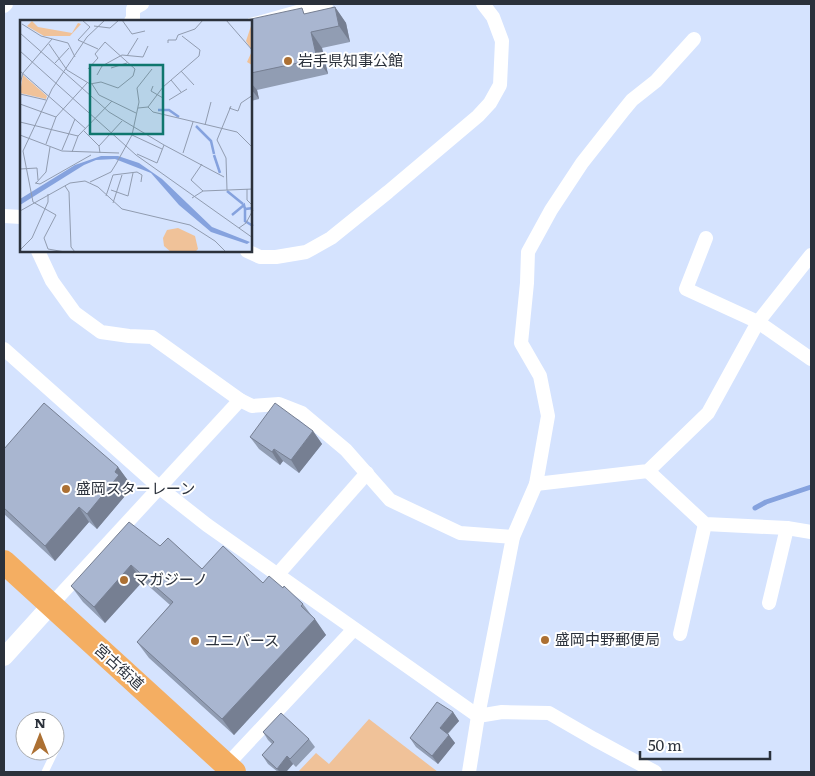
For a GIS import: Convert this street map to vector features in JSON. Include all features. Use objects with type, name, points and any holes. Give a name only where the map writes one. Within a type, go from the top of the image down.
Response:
[{"type":"highway","name":"宮古街道","points":[[4,562],[227,770]]},
{"type":"street","points":[[132,20],[133,9],[142,4]]},
{"type":"street","points":[[252,25],[326,4]]},
{"type":"street","points":[[249,252],[260,257],[276,257],[306,252],[331,238],[478,116],[490,103],[500,85],[502,40],[494,17],[483,4]]},
{"type":"street","points":[[469,772],[513,537],[536,484],[548,416],[540,376],[521,343],[528,252],[551,210],[582,163],[632,100],[656,80],[694,39]]},
{"type":"street","points":[[4,216],[20,217]]},
{"type":"street","points":[[706,238],[686,289],[758,322],[811,359]]},
{"type":"street","points":[[38,252],[52,281],[75,313],[100,332],[152,337],[240,400],[252,406],[279,404],[302,413],[346,450],[390,500],[460,533],[513,537]]},
{"type":"street","points":[[536,484],[648,471],[708,413],[758,322],[809,263]]},
{"type":"street","points":[[4,349],[160,488],[207,525],[478,716],[502,712],[549,713],[655,772]]},
{"type":"street","points":[[4,656],[240,400]]},
{"type":"street","points":[[648,471],[705,524],[787,528],[811,532]]},
{"type":"street","points":[[278,574],[367,473]]},
{"type":"street","points":[[680,634],[705,524]]},
{"type":"street","points":[[769,603],[787,528]]},
{"type":"street","points":[[227,770],[354,629]]},
{"type":"shaded area","points":[[369,719],[438,772],[298,772],[316,753],[329,764]]},
{"type":"building","points":[[335,7],[339,26],[311,32],[317,59],[252,73],[252,20],[247,20],[302,8],[304,14]]},
{"type":"building","name":"盛岡スターレーン","points":[[44,403],[118,467],[115,472],[119,475],[87,514],[79,507],[45,546],[4,508],[4,449]]},
{"type":"building","points":[[275,403],[313,431],[291,460],[274,449],[272,452],[250,437]]},
{"type":"building","points":[[129,522],[160,546],[168,538],[202,569],[223,546],[263,583],[269,576],[283,588],[284,586],[303,604],[301,606],[315,619],[222,719],[137,642],[173,602],[131,565],[94,607],[71,586]]},
{"type":"building","points":[[437,702],[453,712],[440,728],[449,735],[432,756],[410,738]]},
{"type":"building","points":[[281,713],[309,739],[290,759],[287,756],[277,769],[262,755],[274,742],[263,732]]},
{"type":"waterway","points":[[755,508],[766,502],[811,487]]},
{"type":"place","name":"岩手県知事公館","points":[[288,61]]},
{"type":"place","name":"盛岡スターレーン","points":[[66,489]]},
{"type":"place","name":"マガジーノ","points":[[124,580]]},
{"type":"place","name":"盛岡中野郵便局","points":[[545,640]]},
{"type":"place","name":"ユニバース","points":[[195,641]]}]
